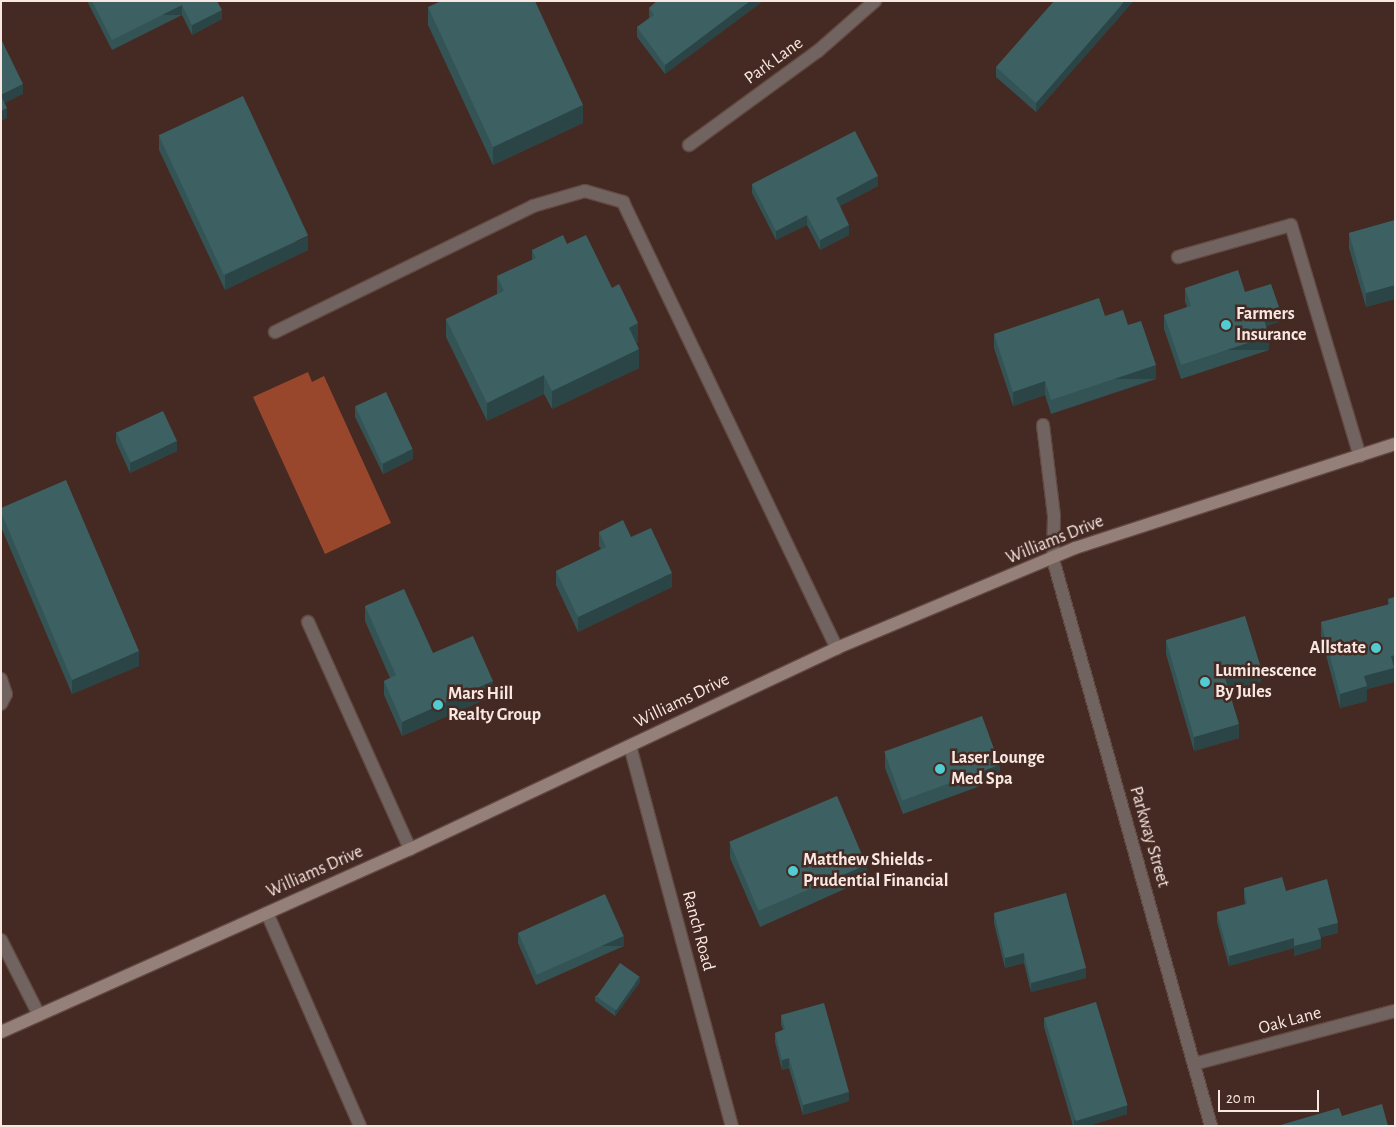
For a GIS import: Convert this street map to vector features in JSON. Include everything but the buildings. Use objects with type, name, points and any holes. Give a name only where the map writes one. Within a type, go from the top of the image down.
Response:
[{"type":"main road","name":"Williams Drive","points":[[1,1032],[410,849],[837,648],[1053,559],[1266,483],[1395,444]]},
{"type":"street","name":"Park Lane","points":[[689,144],[818,51],[876,1]]},
{"type":"street","points":[[275,332],[534,206],[585,191],[623,202],[837,648]]},
{"type":"street","points":[[1178,257],[1291,225],[1360,456]]},
{"type":"street","name":"Parkway Street","points":[[1043,424],[1054,516],[1053,559],[1211,1126]]},
{"type":"street","points":[[308,622],[410,849]]},
{"type":"street","points":[[1,679],[6,694],[1,704]]},
{"type":"street","name":"Ranch Road","points":[[630,746],[732,1126]]},
{"type":"street","points":[[267,913],[360,1126]]},
{"type":"street","points":[[1,940],[39,1015]]},
{"type":"street","name":"Oak Lane","points":[[1194,1064],[1395,1011]]},
{"type":"shaded area","points":[[308,372],[312,382],[324,376],[391,523],[325,554],[253,397]]},
{"type":"place","name":"Farmers Insurance","points":[[1226,325]]},
{"type":"place","name":"Allstate","points":[[1376,648]]},
{"type":"place","name":"Luminescence By Jules","points":[[1205,682]]},
{"type":"place","name":"Mars Hill Realty Group","points":[[438,705]]},
{"type":"place","name":"Laser Lounge Med Spa","points":[[940,769]]},
{"type":"place","name":"Matthew Shields - Prudential Financial","points":[[793,871]]}]
